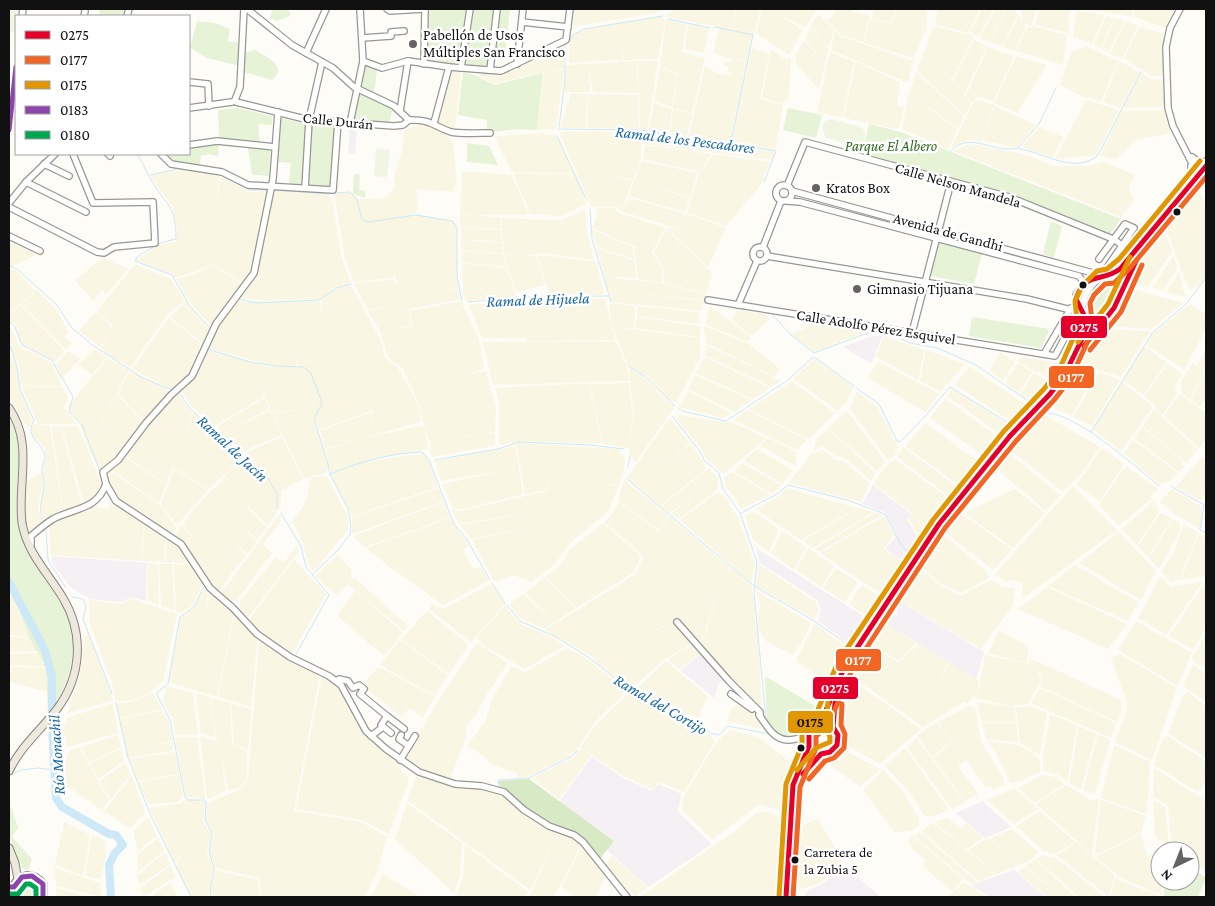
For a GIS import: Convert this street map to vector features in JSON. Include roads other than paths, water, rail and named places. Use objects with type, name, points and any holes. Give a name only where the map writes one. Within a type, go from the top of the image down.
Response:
[{"type":"main road","points":[[9,408],[20,430],[22,439],[22,522],[26,539],[37,562],[63,598],[76,629],[78,657],[76,670],[66,695],[58,708],[20,751],[9,771]]},
{"type":"main road","points":[[9,848],[15,863],[26,876],[40,880],[44,888],[43,897]]},
{"type":"main road","points":[[13,890],[15,863]]},
{"type":"main road","points":[[13,890],[26,876]]},
{"type":"street","points":[[190,108],[234,101],[241,80],[245,9]]},
{"type":"street","points":[[245,9],[274,32],[333,68],[358,89],[394,106],[409,120]]},
{"type":"street","points":[[306,53],[326,9]]},
{"type":"street","points":[[350,123],[363,61],[360,9]]},
{"type":"street","points":[[387,9],[390,11],[424,9],[424,64]]},
{"type":"street","points":[[461,68],[470,9]]},
{"type":"street","points":[[490,70],[497,9]]},
{"type":"street","points":[[517,64],[523,9]]},
{"type":"street","points":[[363,61],[382,68],[408,61],[449,68],[501,71],[566,40],[570,9]]},
{"type":"street","points":[[1180,9],[1167,36],[1166,73],[1170,117],[1198,175]]},
{"type":"street","points":[[522,22],[568,27]]},
{"type":"street","points":[[362,38],[391,36],[391,32],[404,31]]},
{"type":"street","points":[[400,111],[408,61]]},
{"type":"street","points":[[304,188],[309,120],[318,87],[322,62]]},
{"type":"street","points":[[434,123],[449,68]]},
{"type":"street","points":[[190,82],[208,84],[209,106]]},
{"type":"street","points":[[9,130],[15,84]]},
{"type":"street","name":"Calle Durán","points":[[234,101],[309,120],[398,126],[409,120],[423,120],[452,132],[490,133]]},
{"type":"street","points":[[278,112],[272,186],[257,262],[248,284],[216,324],[189,381],[171,395],[142,428],[118,460],[102,474],[106,484],[120,505],[181,544],[210,588],[233,608],[257,634],[337,682],[346,691],[371,736],[400,760],[414,770],[455,784],[482,786],[504,792],[524,810],[549,826],[580,838],[626,897]]},
{"type":"street","points":[[162,155],[171,164],[222,172],[248,186],[333,190],[338,122]]},
{"type":"street","points":[[190,144],[217,141],[275,147]]},
{"type":"street","name":"Calle Nelson Mandela","points":[[789,188],[805,142],[1009,197],[1113,239],[1134,253]]},
{"type":"street","points":[[1187,152],[1196,161],[1206,161]]},
{"type":"street","points":[[1183,198],[1193,172],[1187,152]]},
{"type":"street","points":[[9,203],[26,182],[54,155]]},
{"type":"street","points":[[9,207],[97,252],[104,253],[114,247],[155,243],[153,202],[92,203],[73,155]]},
{"type":"street","points":[[44,164],[69,176]]},
{"type":"street","points":[[790,897],[798,788],[805,769],[821,754],[830,752],[837,745],[838,736],[833,727],[834,710],[845,679],[923,558],[989,469],[1058,391],[1088,340],[1113,309],[1131,268],[1206,166]]},
{"type":"street","points":[[786,897],[793,785],[809,746],[807,738],[811,729],[820,724],[845,666],[920,552],[958,500],[1021,423],[1050,394],[1068,368],[1082,340],[1083,313],[1088,290],[1098,280],[1120,269],[1206,172]]},
{"type":"street","points":[[26,182],[86,212]]},
{"type":"street","points":[[912,333],[952,182]]},
{"type":"street","points":[[763,247],[784,201],[792,196],[789,188],[780,186],[777,190],[778,198],[784,201]]},
{"type":"street","name":"Avenida de Gandhi","points":[[789,188],[1107,276]]},
{"type":"street","name":"Avenida de Gandhi","points":[[784,201],[800,202],[1079,276],[1084,282]]},
{"type":"street","points":[[1099,259],[1125,224],[1134,228],[1106,269],[1107,276],[1117,283],[1120,291]]},
{"type":"street","points":[[9,236],[40,251]]},
{"type":"street","points":[[763,247],[767,251],[767,256]]},
{"type":"street","points":[[757,261],[754,257],[754,251],[757,248],[763,247]]},
{"type":"street","points":[[767,256],[1063,306],[1083,313],[1093,321],[1104,318]]},
{"type":"street","points":[[757,261],[764,260],[767,256]]},
{"type":"street","points":[[738,305],[757,261]]},
{"type":"street","points":[[1083,313],[1076,302],[1076,295],[1084,282],[1093,278],[1098,280]]},
{"type":"street","name":"Calle Adolfo Pérez Esquivel","points":[[708,300],[1044,354]]},
{"type":"street","points":[[1071,308],[1044,354],[1055,356],[1074,320],[1083,313]]},
{"type":"street","points":[[37,562],[38,558],[30,538],[47,524],[92,504],[106,484]]},
{"type":"street","points":[[677,622],[760,712],[765,726],[777,736],[787,740],[807,738]]},
{"type":"street","points":[[337,682],[339,679],[345,680],[354,688],[359,684],[364,689],[360,694],[404,729]]},
{"type":"street","points":[[731,694],[760,716]]},
{"type":"street","points":[[383,727],[382,723],[388,716]]},
{"type":"street","points":[[820,724],[833,727]]},
{"type":"street","points":[[371,736],[383,727]]},
{"type":"street","points":[[383,727],[391,733]]},
{"type":"street","points":[[401,735],[399,739],[409,746]]},
{"type":"street","points":[[400,760],[415,736]]},
{"type":"street","points":[[809,746],[821,754]]},
{"type":"waterway","points":[[569,42],[573,35],[584,29],[663,16]]},
{"type":"waterway","points":[[669,19],[710,28]]},
{"type":"waterway","points":[[713,29],[715,27],[753,35],[731,143]]},
{"type":"waterway","points":[[550,51],[565,44],[565,80],[559,127]]},
{"type":"waterway","points":[[482,74],[502,74],[531,60]]},
{"type":"waterway","points":[[951,151],[963,143],[970,142],[1005,149],[1021,149],[1070,163],[1090,161],[1098,155],[1141,72]]},
{"type":"waterway","points":[[1018,148],[1039,124],[1056,88]]},
{"type":"waterway","name":"Ramal de los Pescadores","points":[[561,129],[640,130],[776,151],[764,182]]},
{"type":"waterway","points":[[557,136],[586,199]]},
{"type":"waterway","points":[[137,155],[155,187],[172,211],[176,239],[160,243],[138,256],[135,261],[172,275],[189,305],[210,328]]},
{"type":"waterway","points":[[150,175],[182,168]]},
{"type":"waterway","points":[[227,178],[249,190],[267,190]]},
{"type":"waterway","points":[[273,190],[329,194]]},
{"type":"waterway","points":[[335,193],[350,192],[357,200],[362,219],[368,222],[416,215],[452,221],[457,227],[457,276],[462,301]]},
{"type":"waterway","points":[[590,209],[592,239],[611,302]]},
{"type":"waterway","name":"Ramal de Jacín","points":[[9,265],[18,270],[57,305],[71,327],[91,344],[141,377],[174,389]]},
{"type":"waterway","points":[[1091,432],[1152,333],[1186,304],[1206,278]]},
{"type":"waterway","points":[[240,296],[253,280]]},
{"type":"waterway","points":[[238,299],[257,303],[319,300],[337,288],[351,284]]},
{"type":"waterway","name":"Ramal de Hijuela","points":[[468,302],[516,297],[608,296]]},
{"type":"waterway","points":[[772,314],[790,334],[814,353],[873,331]]},
{"type":"waterway","points":[[9,321],[15,327],[22,345],[52,360],[62,379]]},
{"type":"waterway","points":[[886,332],[910,343],[937,348],[976,365],[1034,405]]},
{"type":"waterway","points":[[9,343],[17,367],[20,389],[34,421],[31,432],[42,448],[45,458],[42,469],[44,487],[41,517],[43,524]]},
{"type":"waterway","points":[[207,349],[250,362],[276,366],[304,367],[311,373],[322,403],[314,419],[330,475],[348,508],[351,527],[350,534],[339,549],[312,575],[329,595],[295,656]]},
{"type":"waterway","points":[[679,408],[682,411],[726,421],[788,380],[812,358],[816,358],[854,386]]},
{"type":"waterway","points":[[629,367],[646,377],[675,406]]},
{"type":"waterway","points":[[63,379],[73,397],[69,412],[82,425],[100,471]]},
{"type":"waterway","points":[[856,388],[879,404],[897,441],[900,442],[950,387],[1012,425]]},
{"type":"waterway","name":"Ramal de Jacín","points":[[179,392],[191,410],[221,435],[245,463],[268,478],[277,494],[277,509]]},
{"type":"waterway","points":[[1043,413],[1055,414],[1086,429],[1120,453],[1159,486]]},
{"type":"waterway","points":[[672,416],[701,453],[704,460],[719,473],[723,489],[740,513],[757,562],[754,592],[766,720]]},
{"type":"waterway","points":[[435,460],[498,449],[519,442],[590,445],[624,449]]},
{"type":"waterway","points":[[330,474],[375,459],[422,452],[429,460],[454,524],[466,538],[490,580]]},
{"type":"waterway","points":[[628,467],[630,456]]},
{"type":"waterway","points":[[994,469],[1002,458]]},
{"type":"waterway","points":[[627,479],[754,586],[814,621],[853,648]]},
{"type":"waterway","points":[[741,513],[777,494],[788,485],[847,500],[885,514],[901,545],[912,556]]},
{"type":"waterway","points":[[1172,487],[1204,505],[1200,530],[1206,533]]},
{"type":"waterway","name":"Ramal de Jacín","points":[[281,513],[301,546],[306,567],[312,574]]},
{"type":"waterway","points":[[46,530],[48,560],[66,588]]},
{"type":"waterway","name":"Río Monachil","points":[[9,582],[45,650],[52,677],[52,726],[56,798],[62,807],[109,834],[116,835],[123,845],[115,853],[109,865],[111,897]]},
{"type":"waterway","points":[[492,583],[505,603]]},
{"type":"waterway","points":[[168,684],[180,617],[194,607],[204,586]]},
{"type":"waterway","points":[[72,597],[83,599],[86,606],[83,619],[112,694]]},
{"type":"waterway","name":"Ramal del Cortijo","points":[[507,605],[520,621],[556,637],[588,657],[634,693],[704,725],[710,733],[720,735],[727,726],[770,734]]},
{"type":"waterway","points":[[167,685],[157,692],[157,695],[170,720],[185,797],[188,800],[205,800],[206,802],[205,820],[212,833],[209,851],[214,869],[210,890],[211,897]]},
{"type":"waterway","points":[[116,703],[128,758],[151,816],[191,897]]},
{"type":"waterway","name":"Ramal del Cortijo","points":[[792,742],[798,748]]},
{"type":"waterway","points":[[500,788],[498,780],[529,778],[572,756],[578,750]]},
{"type":"waterway","points":[[11,775],[21,770],[38,768],[55,770]]},
{"type":"waterway","points":[[625,891],[632,897]]},
{"type":"place","name":"Pabellón de Usos Múltiples San Francisco","points":[[413,44]]},
{"type":"place","name":"Kratos Box","points":[[816,188]]},
{"type":"place","name":"Gimnasio Tijuana","points":[[857,289]]},
{"type":"place","name":"Carretera de la Zubia 5","points":[[795,860]]},
{"type":"park label","name":"Parque El Albero","points":[[891,146]]}]
